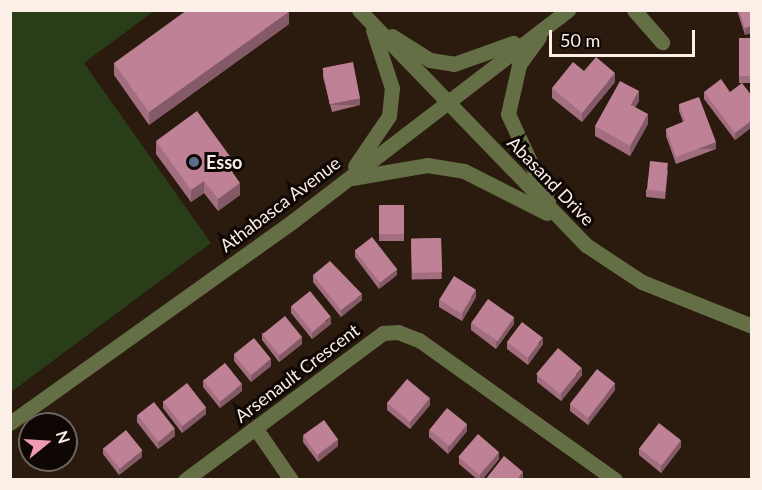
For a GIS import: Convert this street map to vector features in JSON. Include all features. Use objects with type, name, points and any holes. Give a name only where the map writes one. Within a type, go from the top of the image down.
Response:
[{"type":"street","name":"Athabasca Avenue","points":[[10,423],[346,180],[447,100],[568,10]]},
{"type":"street","points":[[634,10],[662,42]]},
{"type":"street","points":[[364,16],[430,60],[454,64],[478,59],[545,27]]},
{"type":"street","points":[[346,180],[389,116],[387,63],[364,16]]},
{"type":"street","name":"Abasand Drive","points":[[364,16],[586,245],[642,282],[752,327]]},
{"type":"street","points":[[545,27],[519,65],[508,114],[514,138],[558,218]]},
{"type":"street","points":[[346,180],[398,166],[436,166],[464,171],[558,218]]},
{"type":"street","name":"Arsenault Crescent","points":[[184,480],[383,333],[398,332],[419,340],[615,480]]},
{"type":"street","points":[[256,429],[291,480]]},
{"type":"green space","points":[[11,10],[154,11],[84,63],[211,243],[11,392]]},
{"type":"building","points":[[187,10],[289,10],[289,12],[149,112],[114,63]]},
{"type":"building","points":[[739,10],[752,10],[752,26],[745,28]]},
{"type":"building","points":[[739,38],[752,38],[752,76],[739,76]]},
{"type":"building","points":[[596,57],[615,73],[582,113],[552,88],[573,62],[584,71]]},
{"type":"building","points":[[353,62],[360,98],[330,104],[323,68]]},
{"type":"building","points":[[721,79],[730,92],[742,83],[752,96],[752,120],[735,133],[704,92]]},
{"type":"building","points":[[620,81],[639,91],[631,105],[648,114],[630,146],[595,126]]},
{"type":"building","points":[[699,97],[716,142],[676,157],[666,129],[685,121],[679,104]]},
{"type":"building","name":"Esso","points":[[197,111],[232,159],[226,163],[240,183],[218,199],[204,181],[191,190],[156,141]]},
{"type":"building","points":[[650,161],[668,163],[665,192],[647,190]]},
{"type":"building","points":[[379,205],[404,205],[404,234],[379,234]]},
{"type":"building","points":[[372,237],[397,269],[380,283],[355,251]]},
{"type":"building","points":[[441,238],[442,272],[412,273],[411,239]]},
{"type":"building","points":[[330,261],[362,294],[341,310],[313,275]]},
{"type":"building","points":[[454,276],[476,290],[461,314],[439,300]]},
{"type":"building","points":[[310,291],[331,317],[312,332],[291,306]]},
{"type":"building","points":[[488,299],[514,317],[498,341],[471,323]]},
{"type":"building","points":[[285,316],[302,337],[279,355],[262,334]]},
{"type":"building","points":[[522,322],[543,338],[528,358],[507,342]]},
{"type":"building","points":[[254,338],[271,359],[251,375],[234,354]]},
{"type":"building","points":[[558,348],[582,368],[560,394],[536,374]]},
{"type":"building","points":[[225,363],[242,384],[220,402],[203,381]]},
{"type":"building","points":[[597,369],[615,383],[588,418],[570,404]]},
{"type":"building","points":[[407,379],[430,398],[410,422],[387,403]]},
{"type":"building","points":[[187,383],[206,407],[182,426],[163,401]]},
{"type":"building","points":[[154,402],[175,429],[158,442],[137,415]]},
{"type":"building","points":[[447,408],[467,424],[450,446],[429,430]]},
{"type":"building","points":[[324,420],[338,439],[317,455],[303,435]]},
{"type":"building","points":[[659,423],[681,440],[661,465],[639,448]]},
{"type":"building","points":[[126,430],[142,450],[120,468],[103,448]]},
{"type":"building","points":[[478,434],[499,452],[479,475],[458,457]]},
{"type":"building","points":[[504,456],[523,472],[517,480],[485,480]]},
{"type":"place","name":"Esso","points":[[194,162]]}]
